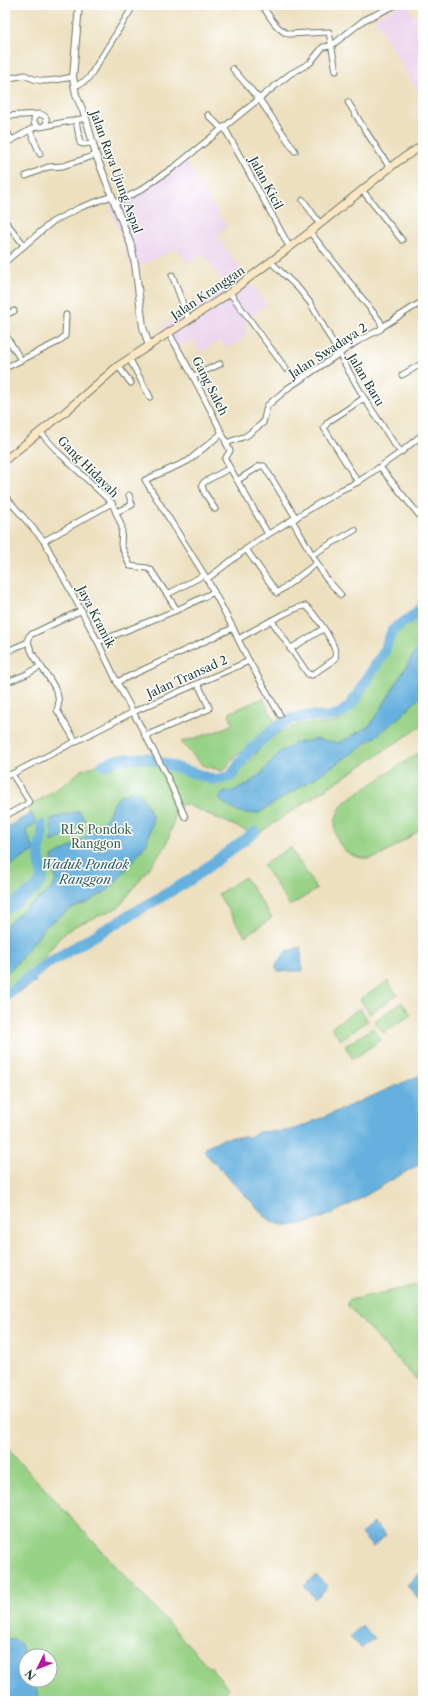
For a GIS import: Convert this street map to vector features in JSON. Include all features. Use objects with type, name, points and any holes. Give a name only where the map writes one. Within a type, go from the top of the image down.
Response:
[{"type":"main road","name":"Jalan Kranggan","points":[[5,460],[118,366],[230,293],[423,144]]},
{"type":"street","name":"Jalan Raya Ujung Aspal","points":[[80,5],[73,78],[74,87],[86,118],[96,155],[131,245],[135,264],[143,327],[149,346]]},
{"type":"street","points":[[74,87],[88,79],[134,5]]},
{"type":"street","points":[[262,5],[274,23],[284,32],[289,34],[327,31],[329,34],[336,71]]},
{"type":"street","points":[[115,203],[139,191],[177,165],[290,74],[310,63],[324,47],[331,46],[364,20],[396,5]]},
{"type":"street","points":[[233,69],[259,99],[294,152]]},
{"type":"street","points":[[5,79],[25,75],[36,81],[73,78]]},
{"type":"street","points":[[348,102],[390,168]]},
{"type":"street","points":[[36,115],[34,123],[37,126]]},
{"type":"street","points":[[5,116],[44,115],[47,119],[47,123],[44,126]]},
{"type":"street","name":"Jalan Kicil","points":[[208,115],[223,128],[290,248]]},
{"type":"street","points":[[5,144],[37,126],[86,118]]},
{"type":"street","points":[[76,120],[80,143],[92,143]]},
{"type":"street","points":[[5,129],[12,140]]},
{"type":"street","points":[[30,130],[40,154]]},
{"type":"street","points":[[26,176],[48,168],[63,166],[96,155]]},
{"type":"street","points":[[362,190],[402,240]]},
{"type":"street","points":[[5,262],[52,222],[79,208],[112,196]]},
{"type":"street","points":[[303,200],[320,224]]},
{"type":"street","points":[[5,221],[24,245]]},
{"type":"street","name":"Jalan Swadaya 2","points":[[226,443],[246,436],[263,423],[267,406],[288,388],[358,341],[381,329],[382,327],[380,321],[310,232]]},
{"type":"street","name":"Jalan Baru","points":[[271,262],[311,304],[364,398],[401,452]]},
{"type":"street","points":[[172,275],[189,320]]},
{"type":"street","points":[[230,293],[286,369]]},
{"type":"street","points":[[382,327],[423,301]]},
{"type":"street","points":[[6,313],[14,311]]},
{"type":"street","points":[[5,368],[58,342],[65,336],[66,315]]},
{"type":"street","name":"Gang Saleh","points":[[169,333],[194,376],[222,433],[188,461],[145,480],[206,577]]},
{"type":"street","points":[[5,334],[21,360]]},
{"type":"street","points":[[129,358],[150,397]]},
{"type":"street","points":[[402,375],[423,363]]},
{"type":"street","points":[[194,376],[220,364]]},
{"type":"street","points":[[118,366],[131,383]]},
{"type":"street","points":[[358,482],[324,428],[328,422],[364,398]]},
{"type":"street","name":"Gang Hidayah","points":[[40,432],[59,453],[112,503],[122,527],[121,545],[130,566],[147,568],[151,570],[177,610]]},
{"type":"street","points":[[222,433],[230,451],[225,459],[268,534]]},
{"type":"street","points":[[168,594],[206,577],[268,534],[341,490],[358,482],[401,452],[423,434]]},
{"type":"street","points":[[238,480],[260,466],[264,466],[325,578],[340,595]]},
{"type":"street","points":[[380,467],[423,520]]},
{"type":"street","points":[[215,509],[204,492],[202,485],[204,482],[230,468]]},
{"type":"street","points":[[116,512],[132,505],[129,495]]},
{"type":"street","name":"Jaya Kramik","points":[[5,496],[44,542],[82,610],[117,682],[162,767],[185,817]]},
{"type":"street","points":[[44,542],[112,503]]},
{"type":"street","points":[[313,554],[355,530]]},
{"type":"street","points":[[246,549],[277,593],[317,563]]},
{"type":"street","points":[[206,577],[249,661],[280,715]]},
{"type":"street","points":[[98,642],[177,610],[214,592]]},
{"type":"street","points":[[238,639],[272,621],[303,606],[308,608],[323,629],[336,651],[335,659],[312,675],[308,674],[272,621]]},
{"type":"street","points":[[76,742],[57,710],[59,705],[58,698],[52,682],[31,651],[28,638],[30,635],[82,610]]},
{"type":"street","points":[[117,682],[233,628]]},
{"type":"street","points":[[290,649],[323,629]]},
{"type":"street","points":[[5,643],[10,650],[28,642]]},
{"type":"street","name":"Jalan Transad 2","points":[[5,775],[12,774],[133,712],[249,661]]},
{"type":"street","points":[[5,683],[27,674],[41,666]]},
{"type":"street","points":[[145,736],[208,709],[209,707],[198,684]]},
{"type":"street","points":[[5,816],[27,804],[29,801],[12,774]]},
{"type":"shaded area","points":[[400,5],[407,5],[416,18],[423,18],[423,101],[374,18]]},
{"type":"shaded area","points":[[184,159],[227,227],[217,236],[266,304],[244,323],[247,336],[227,348],[220,341],[200,353],[193,339],[177,349],[162,327],[223,284],[204,254],[186,263],[178,248],[133,269],[110,207],[162,177]]},
{"type":"green space","name":"RLS Pondok Ranggon","points":[[423,610],[423,725],[256,835],[185,804],[175,808],[175,817],[166,846],[119,907],[75,926],[63,934],[36,967],[23,980],[5,992],[5,867],[6,868],[34,851],[26,830],[36,823],[28,807],[63,785],[82,770],[102,763],[104,768],[124,761],[146,761],[216,783],[226,781],[242,770],[261,747],[276,734],[302,724],[326,724],[336,722],[348,714],[354,708],[367,688],[393,634],[397,629],[413,620]]},
{"type":"green space","points":[[263,698],[276,724],[234,758],[223,771],[202,765],[181,742],[215,732],[233,724],[229,713]]},
{"type":"green space","points":[[423,750],[423,828],[382,855],[369,858],[357,857],[347,852],[340,844],[336,834],[335,823],[339,811],[347,800]]},
{"type":"green space","points":[[290,847],[317,889],[290,906],[263,865]]},
{"type":"green space","points":[[245,877],[272,918],[245,936],[218,894]]},
{"type":"green space","points":[[388,981],[397,995],[370,1014],[360,999]]},
{"type":"green space","points":[[402,1002],[411,1015],[383,1033],[374,1021]]},
{"type":"green space","points":[[360,1008],[368,1021],[340,1040],[332,1027]]},
{"type":"green space","points":[[373,1028],[381,1040],[353,1059],[345,1046]]},
{"type":"green space","points":[[423,1284],[423,1387],[348,1306],[348,1302],[350,1300]]},
{"type":"green space","points":[[5,1446],[208,1666],[212,1667],[214,1672],[229,1689],[217,1701],[5,1701]]},
{"type":"water","points":[[423,644],[423,694],[387,728],[345,758],[259,813],[242,813],[229,807],[219,799],[222,793],[247,785],[263,772],[280,752],[295,743],[317,739],[338,743],[369,726],[413,655]]},
{"type":"water","name":"Waduk Pondok Ranggon","points":[[135,791],[141,794],[152,815],[152,824],[147,843],[107,891],[87,903],[70,909],[44,928],[15,965],[5,975],[5,926],[23,910],[52,889],[56,880],[52,857],[78,843],[103,822],[121,794],[126,795],[129,792]]},
{"type":"water","points":[[79,811],[85,821],[69,834],[52,842],[51,819]]},
{"type":"water","points":[[31,813],[36,823],[26,830],[34,851],[6,868],[5,829]]},
{"type":"water","points":[[301,947],[302,971],[278,971],[275,966],[287,951]]},
{"type":"water","points":[[33,976],[36,982],[5,1001],[5,994]]},
{"type":"water","points":[[423,1074],[423,1163],[408,1170],[352,1203],[313,1221],[295,1225],[275,1223],[266,1217],[205,1153],[207,1146],[222,1139],[232,1137],[250,1137],[258,1132],[289,1131]]},
{"type":"water","points":[[374,1523],[386,1535],[373,1547],[361,1534]]},
{"type":"water","points":[[420,1573],[423,1577],[423,1593],[418,1598],[407,1585]]},
{"type":"water","points":[[316,1575],[328,1587],[315,1599],[304,1586]]},
{"type":"water","points":[[362,1625],[374,1638],[361,1649],[350,1637]]},
{"type":"water","points":[[5,1638],[14,1640],[21,1644],[22,1648],[18,1648],[18,1688],[36,1688],[40,1701],[5,1701]]},
{"type":"waterway","points":[[103,765],[119,759],[147,758],[215,780],[231,776],[249,751],[279,725],[291,719],[307,716],[327,717],[340,714],[350,706],[384,652],[392,631],[409,619],[423,606]]},
{"type":"waterway","points":[[5,910],[36,888],[42,879],[39,857],[39,847],[43,833],[42,825]]},
{"type":"waterway","points":[[5,996],[48,963],[190,880],[255,832]]}]
